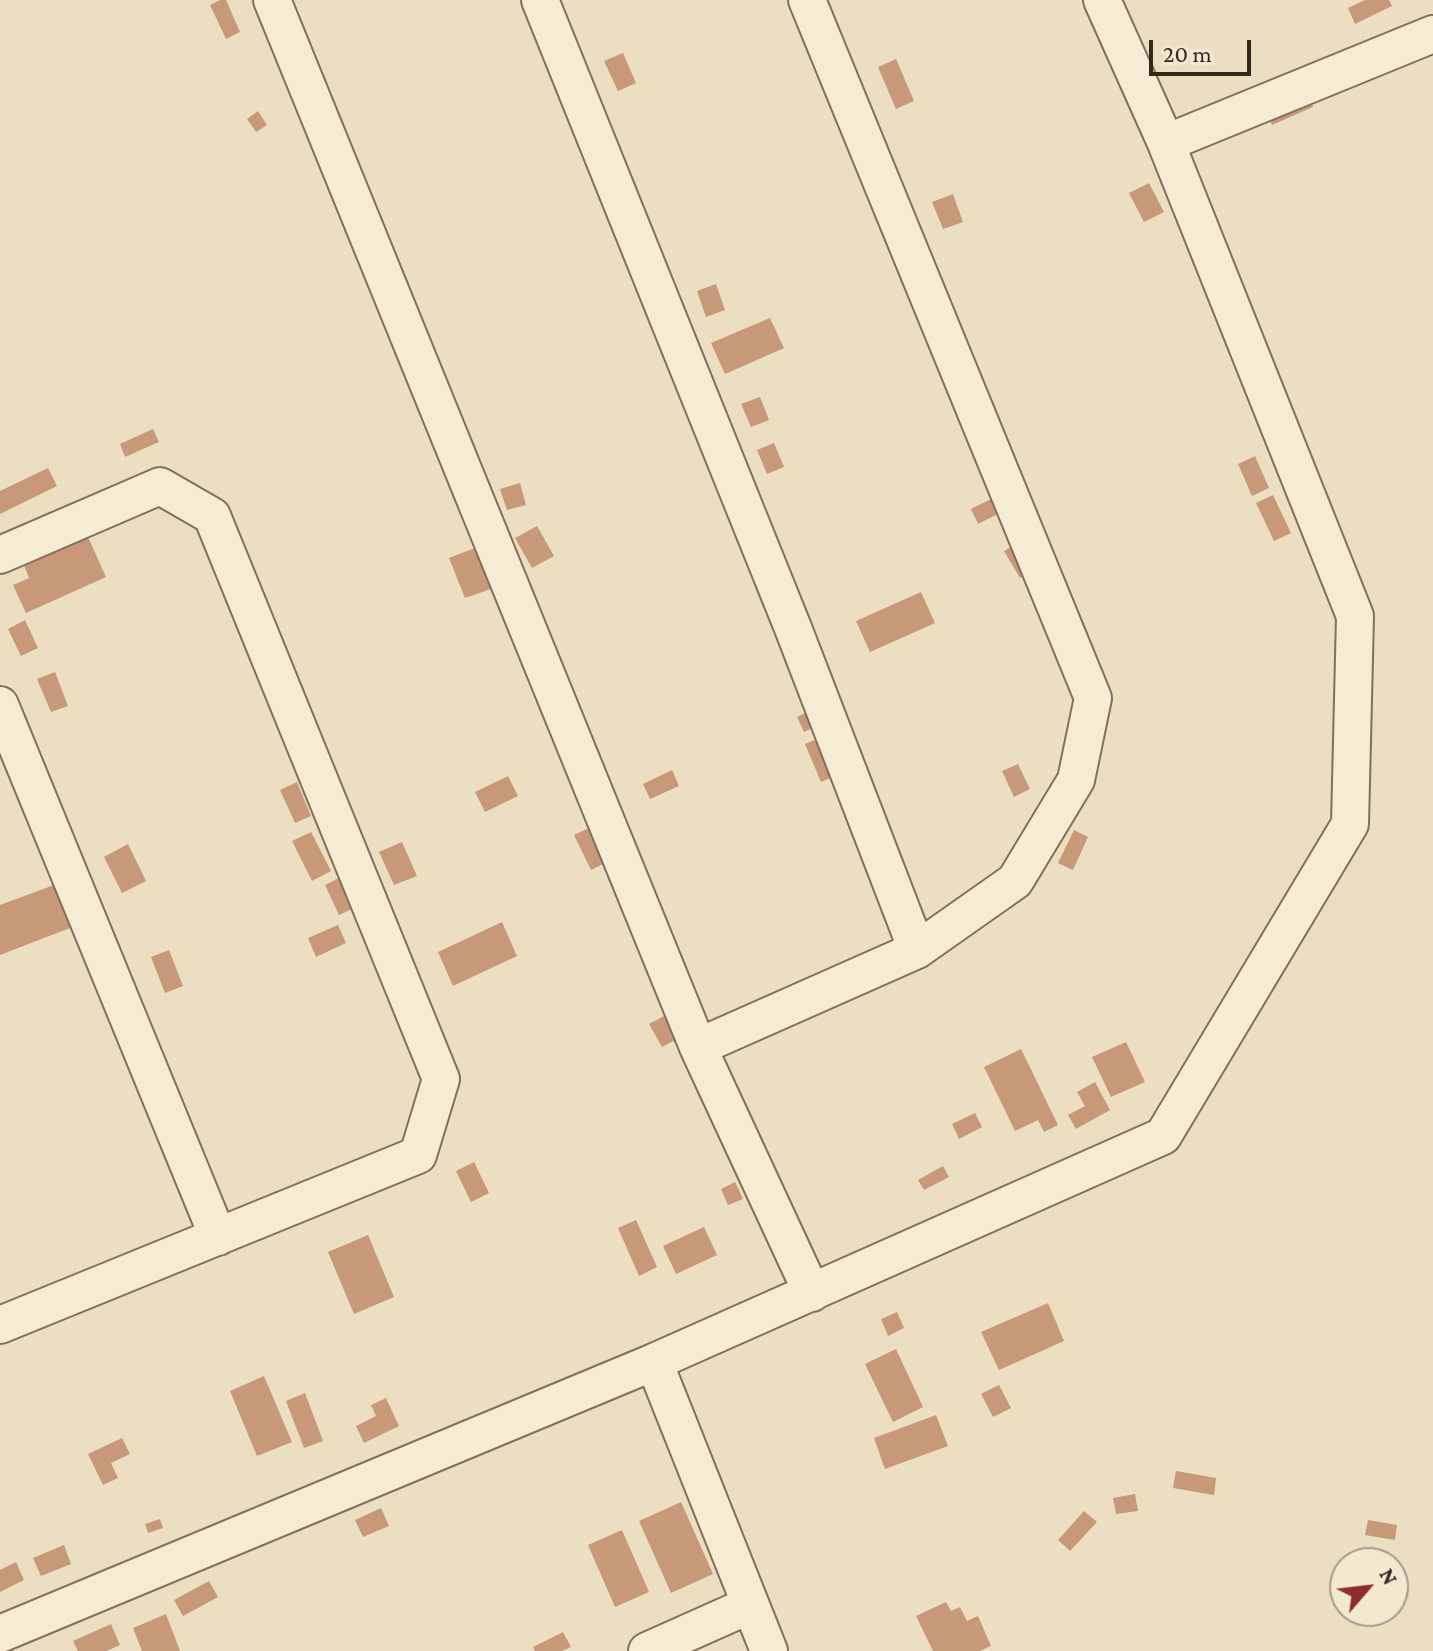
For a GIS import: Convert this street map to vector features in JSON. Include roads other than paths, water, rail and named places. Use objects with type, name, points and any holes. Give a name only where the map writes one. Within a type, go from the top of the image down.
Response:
[{"type":"street","points":[[272,0],[698,1047],[812,1293]]},
{"type":"street","points":[[540,0],[781,599],[917,950]]},
{"type":"street","points":[[698,1047],[917,950],[1015,881],[1076,780],[1093,698],[807,0]]},
{"type":"street","points":[[0,1634],[654,1362],[1163,1136],[1350,824],[1355,616],[1166,143],[1102,0]]},
{"type":"street","points":[[1166,143],[1433,34]]},
{"type":"street","points":[[0,555],[160,486],[212,516],[441,1079],[418,1155],[0,1325]]},
{"type":"street","points":[[0,705],[218,1237]]},
{"type":"street","points":[[654,1362],[769,1651]]},
{"type":"street","points":[[647,1651],[750,1605]]}]
